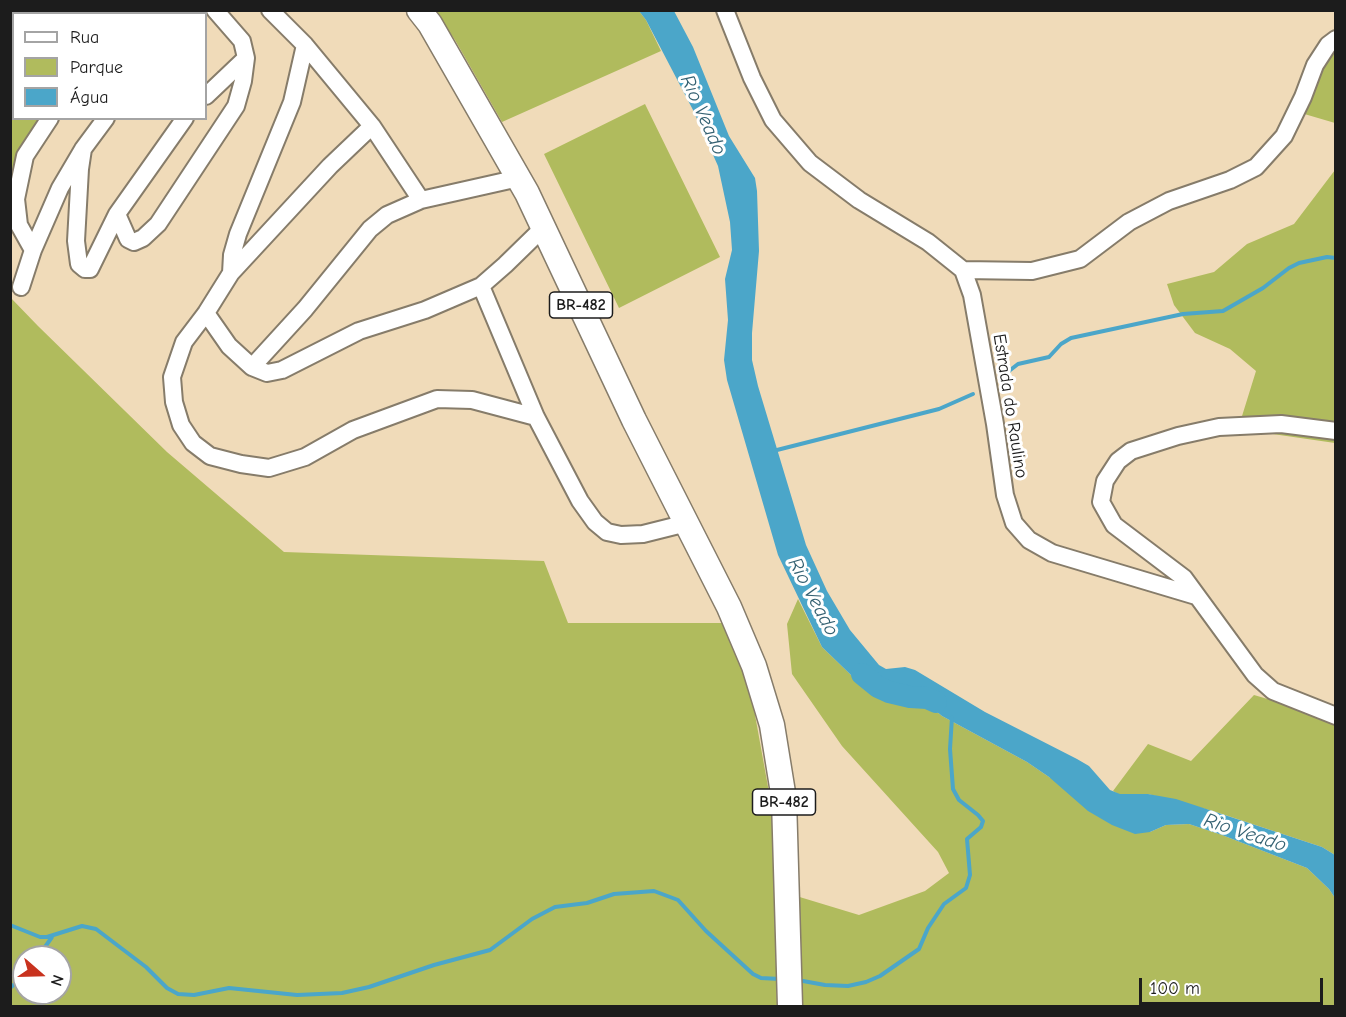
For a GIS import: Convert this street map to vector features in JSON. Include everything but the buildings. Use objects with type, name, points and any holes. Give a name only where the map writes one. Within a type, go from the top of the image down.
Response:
[{"type":"highway","name":"BR-482","points":[[419,10],[430,24],[519,178],[634,420],[729,607],[754,666],[772,725],[784,799],[790,1006]]},
{"type":"street","points":[[117,214],[128,239],[134,242],[143,238],[158,224],[236,106],[246,58],[242,41],[215,10]]},
{"type":"street","points":[[270,10],[305,45],[372,126],[421,200]]},
{"type":"street","points":[[725,10],[752,78],[773,120],[810,163],[859,200],[928,242],[963,270],[1032,271],[1080,259],[1129,222],[1169,201],[1230,180],[1256,167],[1284,136],[1304,97],[1315,65],[1328,45],[1335,39]]},
{"type":"street","points":[[231,273],[232,255],[238,234],[292,102],[305,45]]},
{"type":"street","points":[[207,95],[246,58]]},
{"type":"street","points":[[33,250],[19,225],[16,199],[25,156],[49,120]]},
{"type":"street","points":[[21,287],[33,250],[60,188],[83,149],[105,120]]},
{"type":"street","points":[[83,149],[76,241],[79,264],[85,269],[90,269],[117,214],[184,120]]},
{"type":"street","points":[[372,126],[330,166],[231,273],[206,313],[184,342],[172,377],[174,402],[181,425],[193,443],[210,456],[269,468],[305,457],[353,430],[437,399],[472,400],[536,417]]},
{"type":"street","points":[[252,367],[305,309],[370,229],[387,216],[421,200],[519,178]]},
{"type":"street","points":[[206,313],[229,346],[252,367],[267,373],[282,370],[359,331],[425,310],[481,286],[544,227]]},
{"type":"street","name":"Estrada do Raulino","points":[[963,270],[972,295],[995,423],[1005,495],[1014,523],[1029,540],[1052,553],[1196,596]]},
{"type":"street","points":[[481,286],[536,417],[580,501],[595,522],[607,532],[621,535],[643,534],[687,523]]},
{"type":"street","points":[[1335,431],[1281,424],[1218,427],[1178,436],[1131,451],[1118,461],[1105,481],[1101,502],[1114,525],[1184,578],[1255,675],[1274,691],[1335,716]]},
{"type":"green space","points":[[435,11],[639,11],[661,51],[502,122],[455,40]]},
{"type":"green space","points":[[1335,43],[1335,123],[1301,113],[1320,53]]},
{"type":"green space","points":[[12,86],[12,120],[49,120],[36,138],[10,219],[10,87]]},
{"type":"green space","points":[[645,104],[720,257],[619,308],[544,154]]},
{"type":"green space","points":[[1335,170],[1335,443],[1238,429],[1256,371],[1230,349],[1195,333],[1174,305],[1167,284],[1214,272],[1247,244],[1294,224]]},
{"type":"green space","points":[[10,297],[167,452],[284,552],[544,561],[568,623],[731,623],[746,665],[772,809],[777,1006],[11,1006]]},
{"type":"green space","points":[[798,599],[822,647],[851,675],[868,687],[897,693],[926,703],[942,716],[1150,832],[1166,825],[1189,824],[1307,868],[1335,898],[1335,1006],[795,1006],[793,895],[859,915],[925,891],[949,873],[938,852],[842,746],[792,674],[787,624]]},
{"type":"green space","points":[[1254,695],[1315,713],[1335,722],[1335,855],[1322,847],[1213,811],[1148,794],[1120,795],[1113,791],[1148,744],[1191,761]]},
{"type":"water","points":[[639,11],[674,11],[693,47],[729,136],[755,178],[759,251],[752,360],[806,545],[827,591],[850,630],[879,665],[886,669],[905,667],[915,670],[985,712],[1089,766],[1110,790],[1120,794],[1148,794],[1176,799],[1322,847],[1335,855],[1335,898],[1307,868],[1189,824],[1166,825],[1150,832],[1135,834],[1112,825],[1088,811],[1049,777],[1027,762],[942,716],[926,703],[897,693],[868,687],[851,675],[822,647],[778,555],[727,380],[724,360],[728,320],[725,279],[732,250],[730,222],[718,166],[693,110],[646,20]]},
{"type":"waterway","points":[[1000,378],[1018,364],[1049,357],[1061,344],[1071,338],[1183,314],[1223,311],[1263,288],[1299,263],[1327,257],[1336,258]]},
{"type":"waterway","points":[[773,451],[939,409],[973,394]]},
{"type":"waterway","name":"Rio Veado","points":[[862,674],[878,687],[889,692],[927,698],[936,702]]},
{"type":"waterway","points":[[803,981],[848,986],[880,976],[919,949],[928,928],[944,904],[966,888],[970,875],[967,839],[981,827],[983,821],[959,800],[953,789],[950,749],[952,717]]},
{"type":"waterway","points":[[10,925],[40,937],[82,926],[96,929],[146,967],[167,988],[178,994],[194,995],[229,988],[297,995],[342,993],[490,950],[532,919],[555,907],[587,903],[614,894],[654,891],[678,900],[706,931],[753,974],[761,978],[780,979]]},
{"type":"waterway","points":[[46,945],[52,937]]}]
